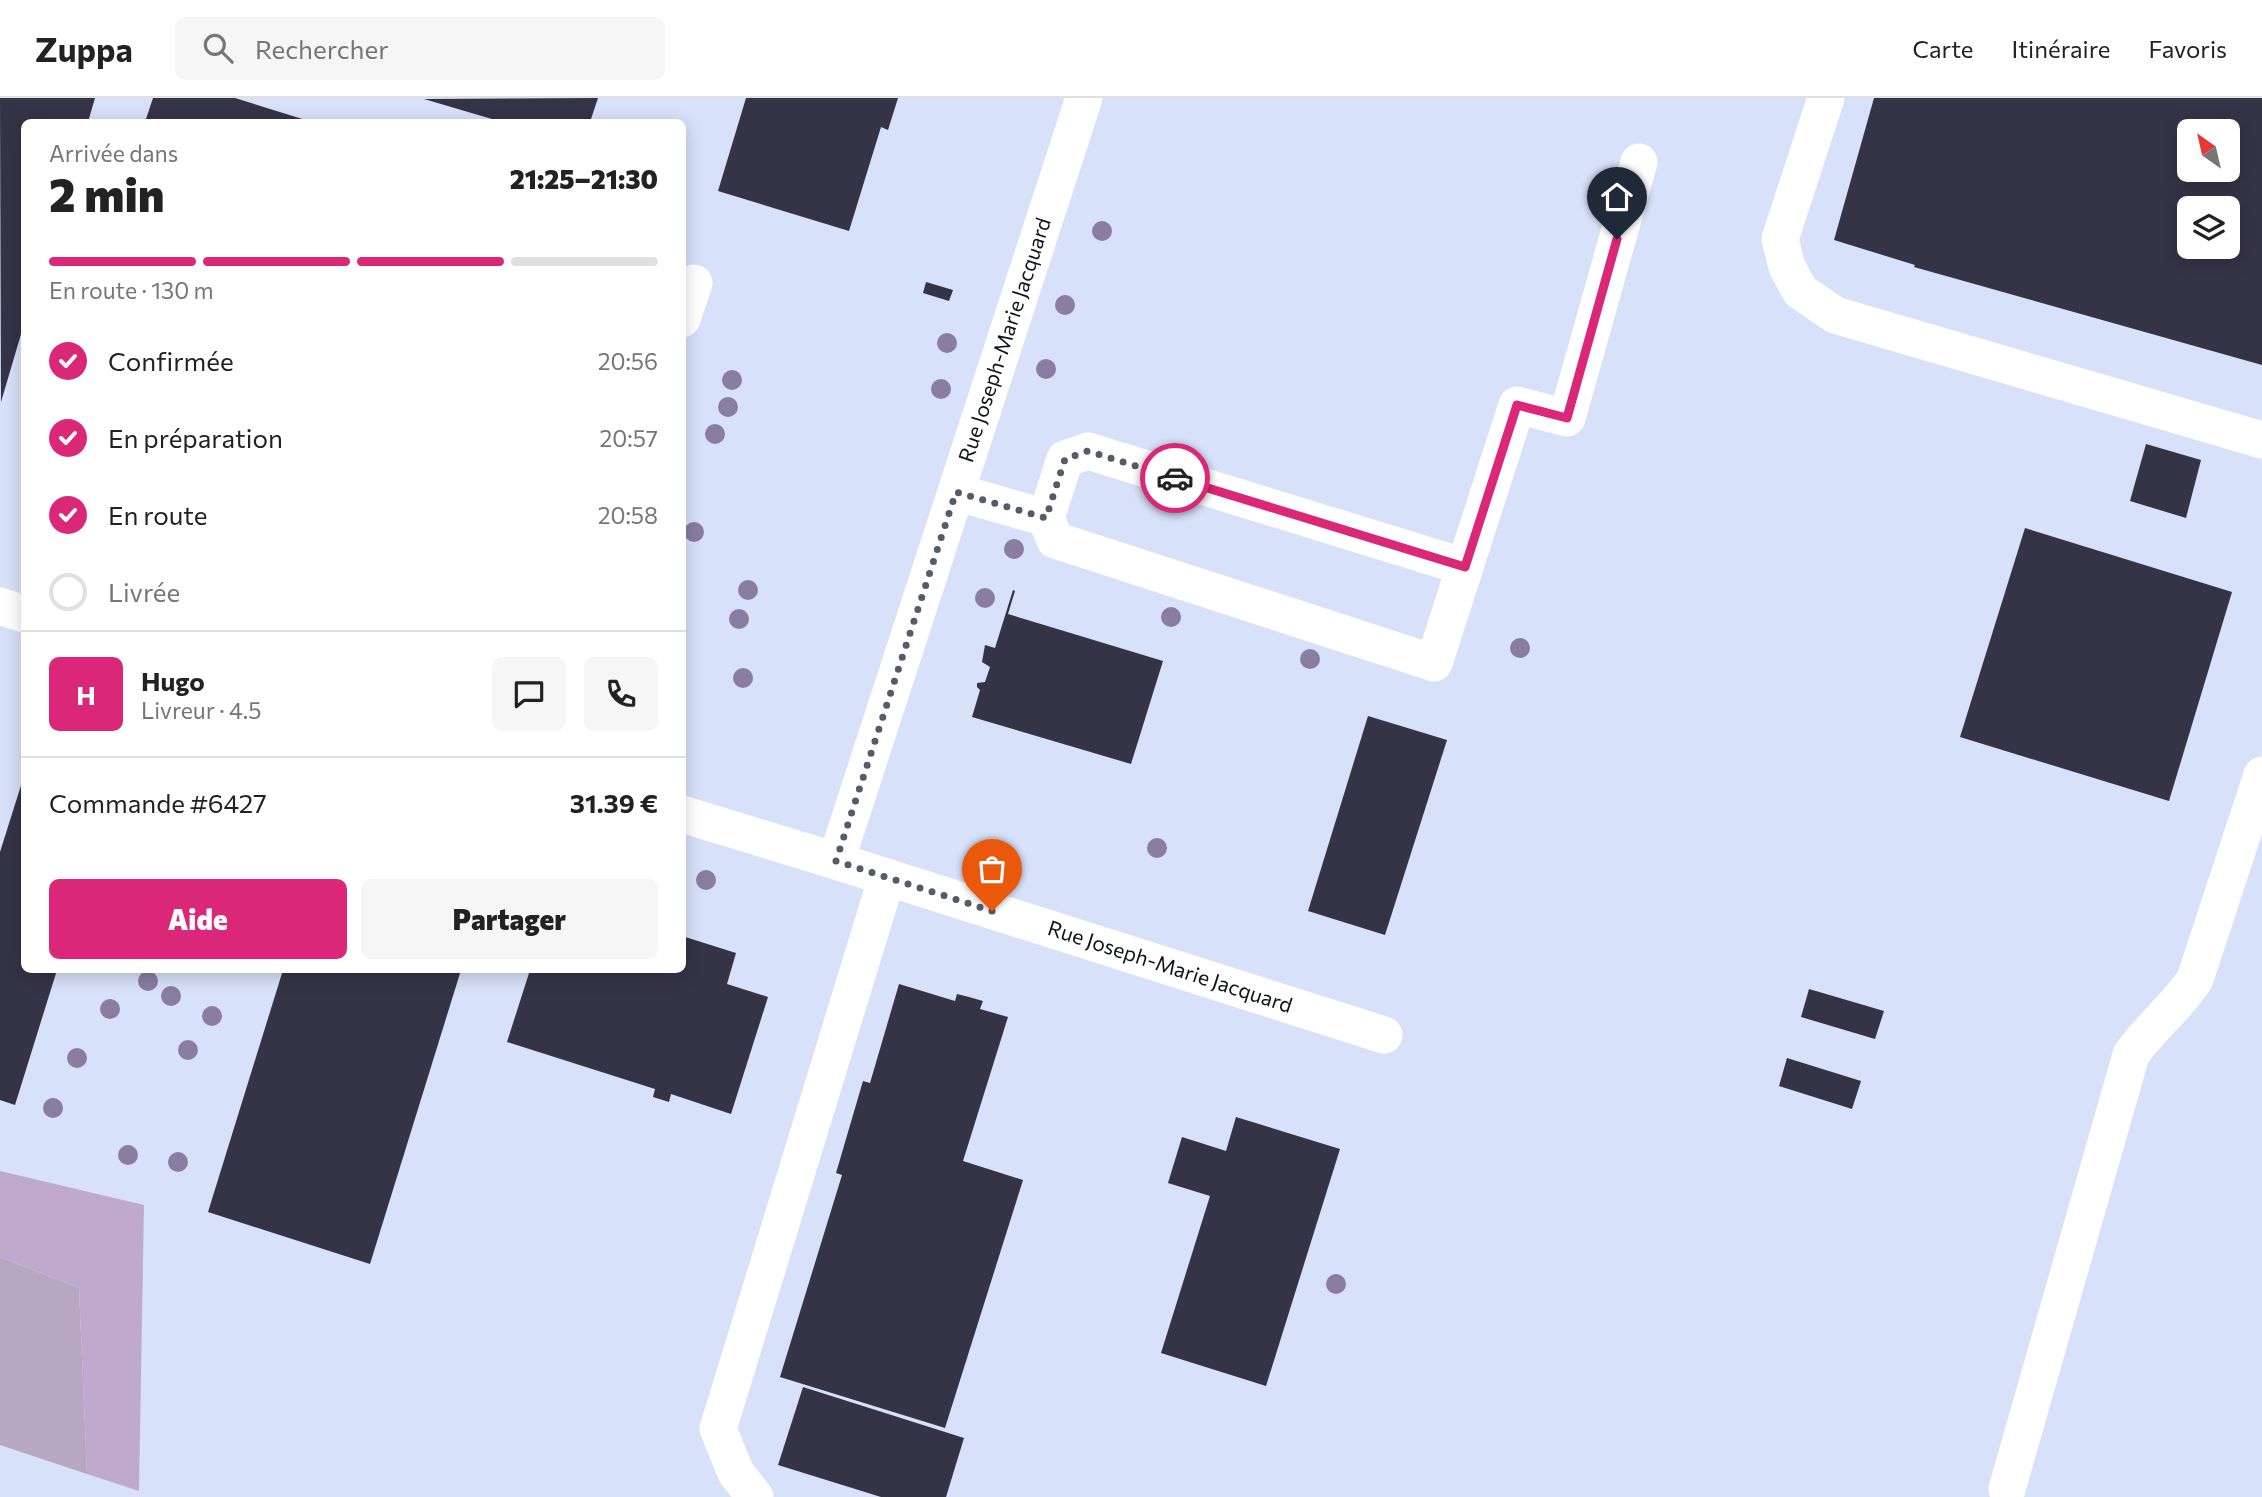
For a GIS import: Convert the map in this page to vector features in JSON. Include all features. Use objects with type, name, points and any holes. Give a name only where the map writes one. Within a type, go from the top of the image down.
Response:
[{"type":"street","name":"Rue Joseph-Marie Jacquard","points":[[836,861],[1084,98]]},
{"type":"street","points":[[1826,98],[1780,239],[1787,267],[1800,291],[1835,315],[2262,440]]},
{"type":"street","points":[[1465,567],[1088,451],[1065,459],[1046,518],[1055,540],[1434,663],[1465,567],[1517,405],[1567,418],[1639,162]]},
{"type":"street","points":[[686,307],[694,283]]},
{"type":"street","points":[[956,492],[1046,518]]},
{"type":"street","points":[[0,606],[21,613]]},
{"type":"street","points":[[2007,1489],[2131,1055],[2145,1034],[2183,999],[2196,979],[2262,775]]},
{"type":"street","name":"Rue Joseph-Marie Jacquard","points":[[686,815],[1384,1035]]},
{"type":"street","points":[[755,1497],[736,1473],[718,1429],[887,877]]},
{"type":"shaded area","points":[[0,1171],[144,1205],[139,1491],[87,1474],[79,1288],[0,1257]]},
{"type":"shaded area","points":[[0,1257],[79,1288],[87,1474],[0,1445]]},
{"type":"building","points":[[0,98],[95,98],[89,119],[21,119],[21,334],[1,402]]},
{"type":"building","points":[[153,98],[235,98],[302,119],[146,119]]},
{"type":"building","points":[[598,98],[591,119],[492,119],[424,99]]},
{"type":"building","points":[[746,98],[898,98],[888,130],[881,127],[849,231],[718,191]]},
{"type":"building","points":[[1874,98],[2262,98],[2262,365],[1914,267],[1915,265],[1834,240]]},
{"type":"building","points":[[926,282],[953,290],[949,301],[923,293]]},
{"type":"building","points":[[2146,444],[2201,460],[2186,518],[2130,501]]},
{"type":"building","points":[[2025,528],[2232,592],[2169,801],[1960,737]]},
{"type":"building","points":[[1013,590],[1015,591],[1008,614],[1163,661],[1131,764],[972,717],[980,690],[977,683],[985,682],[990,667],[982,662],[985,645],[995,648]]},
{"type":"building","points":[[1368,716],[1447,740],[1385,935],[1308,911]]},
{"type":"building","points":[[21,786],[21,973],[56,973],[15,1105],[0,1100],[0,852]]},
{"type":"building","points":[[686,937],[736,953],[727,984],[768,997],[731,1114],[671,1094],[669,1102],[653,1097],[655,1089],[507,1042],[529,973],[686,973]]},
{"type":"building","points":[[282,973],[460,973],[370,1264],[208,1212]]},
{"type":"building","points":[[899,984],[955,1001],[957,994],[983,1001],[980,1009],[1008,1017],[963,1161],[1023,1180],[945,1428],[780,1377],[842,1175],[836,1173],[863,1081],[870,1083]]},
{"type":"building","points":[[1809,989],[1884,1011],[1875,1039],[1801,1017]]},
{"type":"building","points":[[1787,1058],[1861,1081],[1852,1109],[1779,1086]]},
{"type":"building","points":[[1236,1117],[1340,1149],[1266,1386],[1161,1353],[1210,1196],[1168,1183],[1182,1137],[1226,1151]]},
{"type":"building","points":[[803,1387],[964,1438],[946,1497],[881,1497],[778,1465]]},
{"type":"way so far","points":[[992,911],[836,861],[956,492],[1046,518],[1065,459],[1088,451],[1175,478]]},
{"type":"route","points":[[1175,478],[1465,567],[1517,405],[1567,418],[1617,239]]}]
